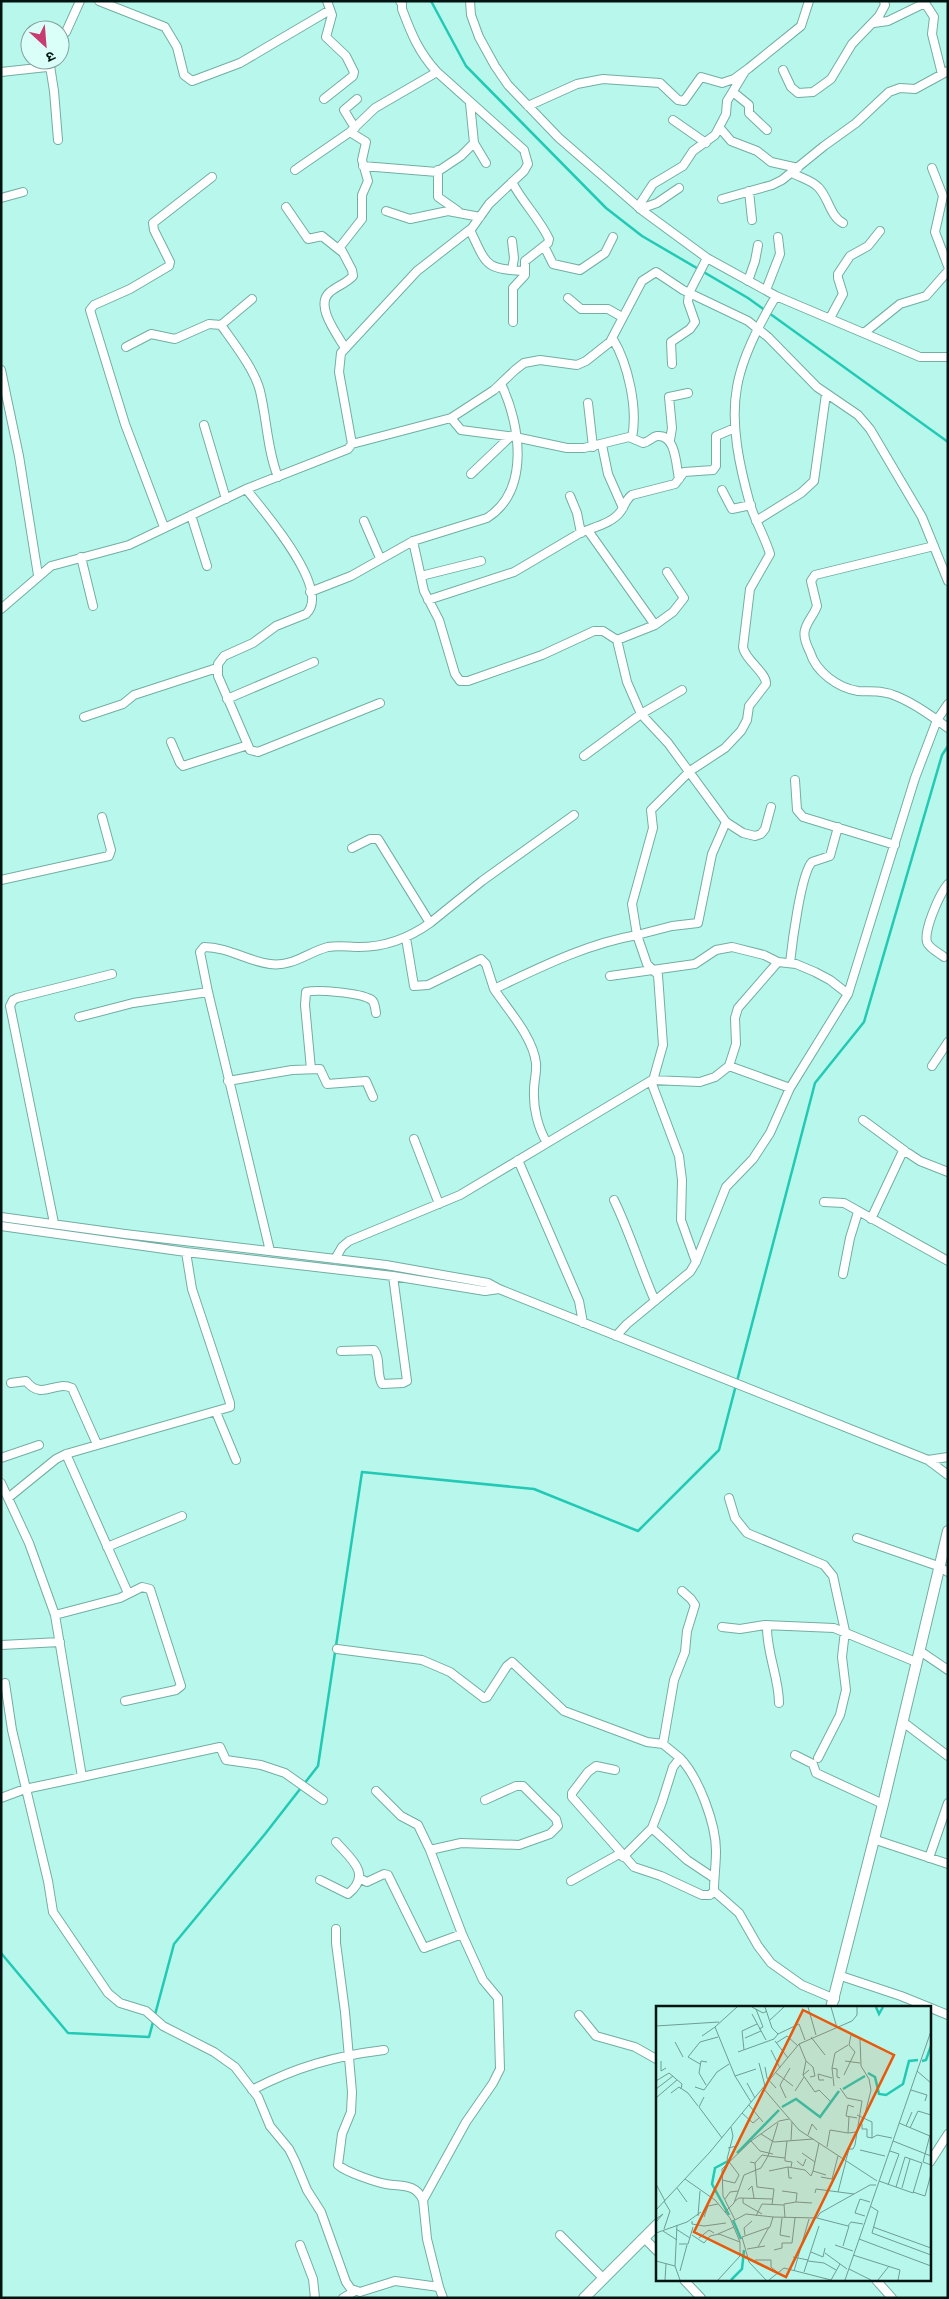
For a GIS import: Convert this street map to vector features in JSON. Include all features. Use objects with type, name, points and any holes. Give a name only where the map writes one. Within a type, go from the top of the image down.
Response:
[{"type":"street","points":[[70,23],[80,1]]},
{"type":"street","points":[[100,1],[165,27],[178,47],[184,75],[192,81],[240,63],[330,10]]},
{"type":"street","points":[[324,99],[353,76],[354,72],[344,53],[326,37],[331,18],[328,1]]},
{"type":"street","points":[[470,1],[475,26],[485,49],[508,85],[559,138],[639,208],[707,258],[766,290],[775,298],[830,318],[920,357],[948,357]]},
{"type":"street","points":[[528,106],[576,84],[603,79],[660,84],[682,102],[686,100],[701,76],[722,83],[734,79],[745,71],[801,26],[809,1]]},
{"type":"street","points":[[783,70],[791,87],[798,93],[813,92],[819,89],[831,78],[852,44],[874,23],[884,8],[884,1]]},
{"type":"street","points":[[352,444],[339,372],[340,356],[344,348],[370,324],[417,271],[470,230],[489,204],[526,168],[526,154],[437,72],[414,42],[402,9],[404,2]]},
{"type":"street","points":[[722,199],[772,185],[795,170],[856,123],[889,92],[900,88],[915,89],[945,73],[932,34],[934,17],[925,3],[888,20],[874,23]]},
{"type":"street","points":[[1,72],[20,69]]},
{"type":"street","points":[[52,70],[58,140]]},
{"type":"street","points":[[639,208],[653,184],[683,166],[693,151],[706,143],[720,128],[726,114],[727,101],[745,71]]},
{"type":"street","points":[[295,170],[353,130],[375,108],[437,72]]},
{"type":"street","points":[[733,92],[749,106],[749,113],[767,130]]},
{"type":"street","points":[[344,348],[324,306],[325,298],[329,293],[352,276],[352,270],[340,245],[362,219],[362,195],[368,181],[362,157],[366,142],[353,130],[344,110],[357,99]]},
{"type":"street","points":[[470,103],[474,143],[486,162]]},
{"type":"street","points":[[673,120],[706,143]]},
{"type":"street","points":[[720,128],[731,141],[757,151],[771,162],[795,170],[817,185],[825,195],[835,218],[843,223]]},
{"type":"street","points":[[363,166],[429,172],[438,170],[460,156],[474,143]]},
{"type":"street","points":[[932,168],[943,196],[935,232],[948,266]]},
{"type":"street","points":[[438,170],[438,197],[458,212]]},
{"type":"street","points":[[164,527],[125,424],[90,310],[94,305],[130,289],[170,266],[170,262],[154,230],[153,223],[212,178]]},
{"type":"street","points":[[512,182],[519,196],[536,216],[549,237],[549,241],[525,261],[525,271],[522,279],[512,291],[513,322]]},
{"type":"street","points":[[639,208],[657,202],[679,188]]},
{"type":"street","points":[[749,191],[752,220]]},
{"type":"street","points":[[1,198],[23,192]]},
{"type":"street","points":[[286,207],[308,239],[322,236],[342,252]]},
{"type":"street","points":[[386,211],[410,219],[448,211],[480,217]]},
{"type":"street","points":[[470,230],[489,264],[497,269],[525,271]]},
{"type":"street","points":[[830,318],[843,294],[838,274],[852,254],[868,246],[880,231]]},
{"type":"street","points":[[544,246],[553,264],[580,270],[605,253],[613,237]]},
{"type":"street","points":[[766,290],[780,254],[778,237]]},
{"type":"street","points":[[512,241],[514,258],[512,270]]},
{"type":"street","points":[[748,281],[758,245]]},
{"type":"street","points":[[672,364],[671,342],[690,329],[695,322],[688,302],[690,289],[707,258]]},
{"type":"street","points":[[864,333],[900,304],[927,295],[948,271]]},
{"type":"street","points":[[1,609],[38,575],[57,563],[128,545],[246,489],[348,449],[352,444],[451,418],[479,401],[520,366],[540,360],[577,365],[582,363],[595,356],[612,339],[642,280],[654,272],[659,273],[677,287],[690,289],[760,326],[826,394],[858,414],[870,429],[907,489],[922,517],[948,581]]},
{"type":"street","points":[[568,298],[581,309],[608,309],[622,317]]},
{"type":"street","points":[[696,1262],[682,1220],[682,1180],[679,1156],[654,1091],[652,1080],[661,1059],[663,1045],[658,975],[648,964],[637,935],[632,904],[653,828],[651,810],[690,771],[725,748],[741,731],[747,720],[749,706],[766,684],[765,677],[744,653],[743,647],[750,589],[770,554],[751,506],[738,449],[736,428],[738,380],[760,326],[775,298]]},
{"type":"street","points":[[126,347],[151,334],[175,339],[209,324],[221,325],[252,299]]},
{"type":"street","points":[[221,325],[260,389],[270,454],[278,477]]},
{"type":"street","points":[[612,339],[622,354],[626,370],[634,424],[632,438]]},
{"type":"street","points":[[1,370],[19,456],[38,575]]},
{"type":"street","points":[[310,592],[345,579],[412,542],[487,518],[496,511],[516,478],[518,464],[513,436],[512,408],[501,384]]},
{"type":"street","points":[[679,478],[670,440],[672,433],[669,397],[688,393]]},
{"type":"street","points":[[756,521],[802,493],[814,481],[826,394]]},
{"type":"street","points":[[588,403],[593,446]]},
{"type":"street","points":[[451,418],[461,430],[513,436],[567,448],[593,446],[628,437],[643,443],[656,436],[670,440]]},
{"type":"street","points":[[204,425],[226,499]]},
{"type":"street","points":[[428,600],[514,572],[614,518],[632,495],[675,484],[684,472],[713,470],[716,466],[716,436],[736,428]]},
{"type":"street","points":[[471,474],[513,436]]},
{"type":"street","points":[[602,444],[608,474],[623,508]]},
{"type":"street","points":[[246,489],[294,551],[301,564],[310,592],[311,606],[306,614],[276,626],[253,643],[224,656],[220,660],[217,668],[218,676],[252,752],[258,752],[380,702]]},
{"type":"street","points":[[722,490],[733,510],[751,506]]},
{"type":"street","points":[[570,496],[585,532],[655,625]]},
{"type":"street","points":[[191,515],[208,566]]},
{"type":"street","points":[[364,521],[380,558]]},
{"type":"street","points":[[412,542],[428,600],[439,620],[455,674],[460,681],[468,681],[542,655],[594,631],[603,631],[617,640],[627,682],[641,714],[690,771],[726,822],[743,833],[755,836],[765,829],[771,807]]},
{"type":"street","points":[[934,546],[815,575],[811,581],[817,606],[805,628],[804,634],[813,659],[824,673],[836,682],[858,690],[885,692],[896,696],[943,724]]},
{"type":"street","points":[[81,557],[93,606]]},
{"type":"street","points":[[421,576],[481,561]]},
{"type":"street","points":[[617,640],[655,625],[673,612],[684,598],[667,572]]},
{"type":"street","points":[[227,699],[314,662]]},
{"type":"street","points":[[84,717],[122,704],[134,694],[217,668]]},
{"type":"street","points":[[584,756],[641,714],[682,690]]},
{"type":"street","points":[[616,1336],[686,1276],[696,1262],[722,1195],[735,1176],[752,1159],[770,1133],[790,1088],[848,994],[915,778],[943,724],[948,704]]},
{"type":"street","points":[[171,742],[183,766],[248,745]]},
{"type":"street","points":[[796,780],[799,814],[895,845]]},
{"type":"street","points":[[270,1251],[228,1081],[200,952],[204,947],[231,951],[262,963],[277,965],[295,962],[331,946],[360,947],[406,938],[430,923],[482,881],[574,814]]},
{"type":"street","points":[[1,880],[109,856],[111,850],[102,817]]},
{"type":"street","points":[[494,989],[601,942],[698,922],[712,854],[726,822]]},
{"type":"street","points":[[790,962],[794,928],[806,873],[812,862],[830,856],[838,827]]},
{"type":"street","points":[[352,848],[370,839],[378,838],[430,923]]},
{"type":"street","points":[[944,957],[929,946],[926,938],[936,903],[948,884]]},
{"type":"street","points":[[406,938],[414,986],[428,985],[481,959],[486,964],[494,989],[523,1033],[536,1062],[534,1093],[536,1112],[547,1143]]},
{"type":"street","points":[[610,976],[695,964],[716,950],[727,947],[754,952],[778,962],[790,962],[823,976],[848,994]]},
{"type":"street","points":[[335,1259],[341,1249],[353,1239],[467,1191],[497,1171],[652,1080],[700,1082],[715,1077],[729,1066],[736,1044],[735,1018],[738,1008],[778,962]]},
{"type":"street","points":[[54,1223],[10,1006],[11,1002],[17,998],[112,974]]},
{"type":"street","points":[[79,1017],[133,1003],[208,992]]},
{"type":"street","points":[[311,1069],[305,1005],[306,992],[344,994],[369,998],[373,1002],[376,1013]]},
{"type":"street","points":[[932,1066],[948,1042]]},
{"type":"street","points":[[729,1066],[790,1088]]},
{"type":"street","points":[[228,1081],[321,1069],[327,1084],[366,1081],[373,1097]]},
{"type":"street","points":[[862,1120],[920,1161],[948,1172]]},
{"type":"street","points":[[414,1139],[439,1204]]},
{"type":"street","points":[[871,1219],[899,1159],[905,1151]]},
{"type":"street","points":[[518,1160],[578,1301],[583,1323]]},
{"type":"street","points":[[614,1200],[655,1301]]},
{"type":"street","points":[[824,1202],[844,1204],[948,1261]]},
{"type":"street","points":[[844,1274],[850,1238],[858,1212]]},
{"type":"street","points":[[1,1217],[335,1259],[470,1279],[491,1284],[583,1323],[928,1460],[948,1475]]},
{"type":"street","points":[[1,1226],[186,1252],[393,1276],[485,1291],[499,1289]]},
{"type":"street","points":[[8,1498],[46,1467],[66,1454],[227,1409],[230,1403],[192,1289],[186,1252]]},
{"type":"street","points":[[341,1351],[374,1350],[377,1353],[379,1378],[382,1384],[403,1383],[407,1380],[393,1276]]},
{"type":"street","points":[[11,1383],[26,1381],[31,1388],[37,1391],[65,1386],[72,1388],[98,1444]]},
{"type":"street","points":[[216,1412],[236,1460]]},
{"type":"street","points":[[1,1458],[39,1445]]},
{"type":"street","points":[[66,1454],[128,1593]]},
{"type":"street","points":[[928,1460],[948,1457]]},
{"type":"street","points":[[1,1483],[41,1574],[54,1615],[82,1777]]},
{"type":"street","points":[[729,1498],[735,1518],[747,1533],[828,1568],[833,1576],[844,1631],[842,1656],[846,1690],[843,1706],[818,1758]]},
{"type":"street","points":[[107,1547],[182,1516]]},
{"type":"street","points":[[714,1890],[739,1913],[758,1946],[771,1963],[802,1985],[833,2003],[948,1531]]},
{"type":"street","points":[[857,1538],[938,1566],[948,1572]]},
{"type":"street","points":[[54,1615],[120,1598],[146,1587],[152,1591],[181,1686],[176,1690],[125,1701]]},
{"type":"street","points":[[663,1744],[674,1680],[685,1652],[687,1631],[695,1606],[691,1599],[682,1591]]},
{"type":"street","points":[[767,1625],[768,1647],[774,1666],[780,1703]]},
{"type":"street","points":[[722,1627],[740,1629],[767,1625],[827,1627],[844,1631],[916,1662]]},
{"type":"street","points":[[1,1645],[60,1642]]},
{"type":"street","points":[[337,1649],[422,1660],[450,1672],[486,1698],[508,1664],[512,1662],[564,1711],[647,1742],[663,1744],[680,1758],[690,1770],[700,1788],[712,1827],[716,1852],[714,1890],[708,1896],[702,1896],[660,1876],[643,1871],[622,1855],[571,1794],[588,1772],[596,1766],[615,1770]]},
{"type":"street","points":[[920,1651],[948,1670]]},
{"type":"street","points":[[5,1683],[25,1790],[48,1881],[52,1912],[108,1993],[120,2003],[146,2012],[163,2026],[223,2057],[235,2067],[261,2102],[270,2126],[289,2148],[296,2161],[307,2190],[321,2212],[348,2286],[355,2291]]},
{"type":"street","points":[[903,1722],[948,1756]]},
{"type":"street","points":[[1,1798],[25,1790],[220,1747],[226,1760],[261,1765],[285,1773],[323,1800]]},
{"type":"street","points":[[795,1755],[813,1764],[816,1773],[883,1804]]},
{"type":"street","points":[[571,1881],[622,1855],[652,1828],[673,1767],[680,1758]]},
{"type":"street","points":[[430,1850],[461,1843],[519,1845],[550,1834],[558,1826],[556,1819],[524,1786],[516,1786],[485,1800]]},
{"type":"street","points":[[376,1791],[401,1816],[417,1823],[430,1850],[462,1934],[483,1980],[498,1998],[500,2069],[493,2083],[466,2122],[423,2200]]},
{"type":"street","points":[[929,1858],[948,1803]]},
{"type":"street","points":[[652,1828],[687,1860],[714,1878]]},
{"type":"street","points":[[873,1839],[948,1864]]},
{"type":"street","points":[[320,1880],[348,1894],[359,1878],[360,1872],[356,1864],[336,1842]]},
{"type":"street","points":[[359,1878],[368,1882],[384,1874],[388,1875],[424,1948],[462,1934]]},
{"type":"street","points":[[336,1929],[352,2092],[351,2112],[342,2134],[338,2165],[383,2184],[411,2187],[420,2193],[423,2200],[427,2239],[443,2298]]},
{"type":"street","points":[[841,1976],[926,2006]]},
{"type":"street","points":[[932,2009],[948,2015]]},
{"type":"street","points":[[579,2015],[596,2036],[635,2047],[656,2059]]},
{"type":"street","points":[[252,2090],[291,2071],[349,2055],[384,2050]]},
{"type":"street","points":[[932,2159],[948,2134]]},
{"type":"street","points":[[588,2296],[603,2278],[656,2226]]},
{"type":"street","points":[[560,2235],[603,2278]]},
{"type":"street","points":[[644,2238],[656,2250]]},
{"type":"street","points":[[300,2246],[313,2280],[315,2298]]},
{"type":"street","points":[[343,2298],[355,2291],[368,2290],[395,2281],[439,2287]]},
{"type":"street","points":[[686,2282],[701,2298]]},
{"type":"street","points":[[878,2282],[892,2298]]},
{"type":"waterway","points":[[431,1],[466,66],[606,208],[642,236],[748,298],[948,442]]},
{"type":"waterway","points":[[1,1953],[68,2033],[149,2037],[174,1944],[265,1834],[318,1766],[362,1472],[534,1489],[638,1531],[719,1450],[815,1083],[864,1022],[942,755],[948,746]]}]
